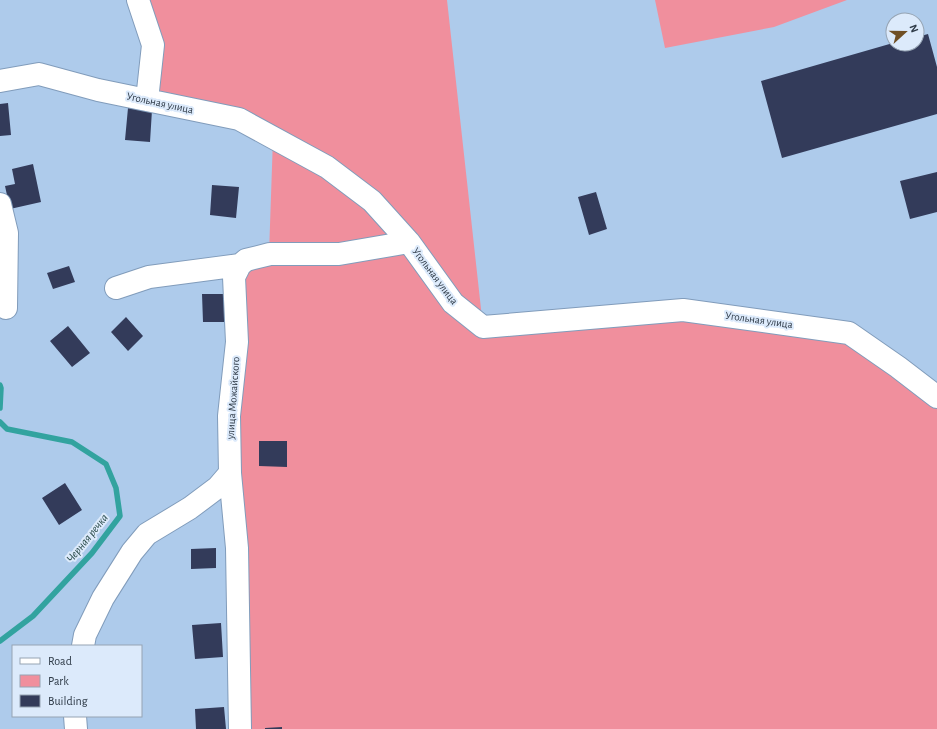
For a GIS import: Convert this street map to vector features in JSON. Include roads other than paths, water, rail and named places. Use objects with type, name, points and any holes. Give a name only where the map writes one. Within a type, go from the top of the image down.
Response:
[{"type":"street","points":[[138,0],[153,45],[147,100]]},
{"type":"street","name":"Угольная улица","points":[[0,81],[40,74],[98,90],[239,119],[327,167],[372,201],[410,242],[453,304],[483,327],[683,310],[850,333],[898,366],[937,397]]},
{"type":"street","points":[[0,204],[7,233],[6,308]]},
{"type":"street","points":[[116,288],[149,277],[240,265],[246,260],[270,254],[339,254],[410,242]]},
{"type":"street","name":"улица Можайского","points":[[240,265],[234,277],[237,342],[229,416],[230,473],[237,548],[240,729]]},
{"type":"street","points":[[83,645],[85,635],[103,598],[132,552],[147,534],[190,508],[218,487],[230,473]]},
{"type":"street","points":[[75,717],[76,729]]},
{"type":"waterway","name":"Черная речка","points":[[0,385],[0,408]]},
{"type":"waterway","name":"Черная речка","points":[[0,422],[7,429],[72,442],[106,464],[116,488],[120,516],[92,553],[33,616],[0,641]]}]
